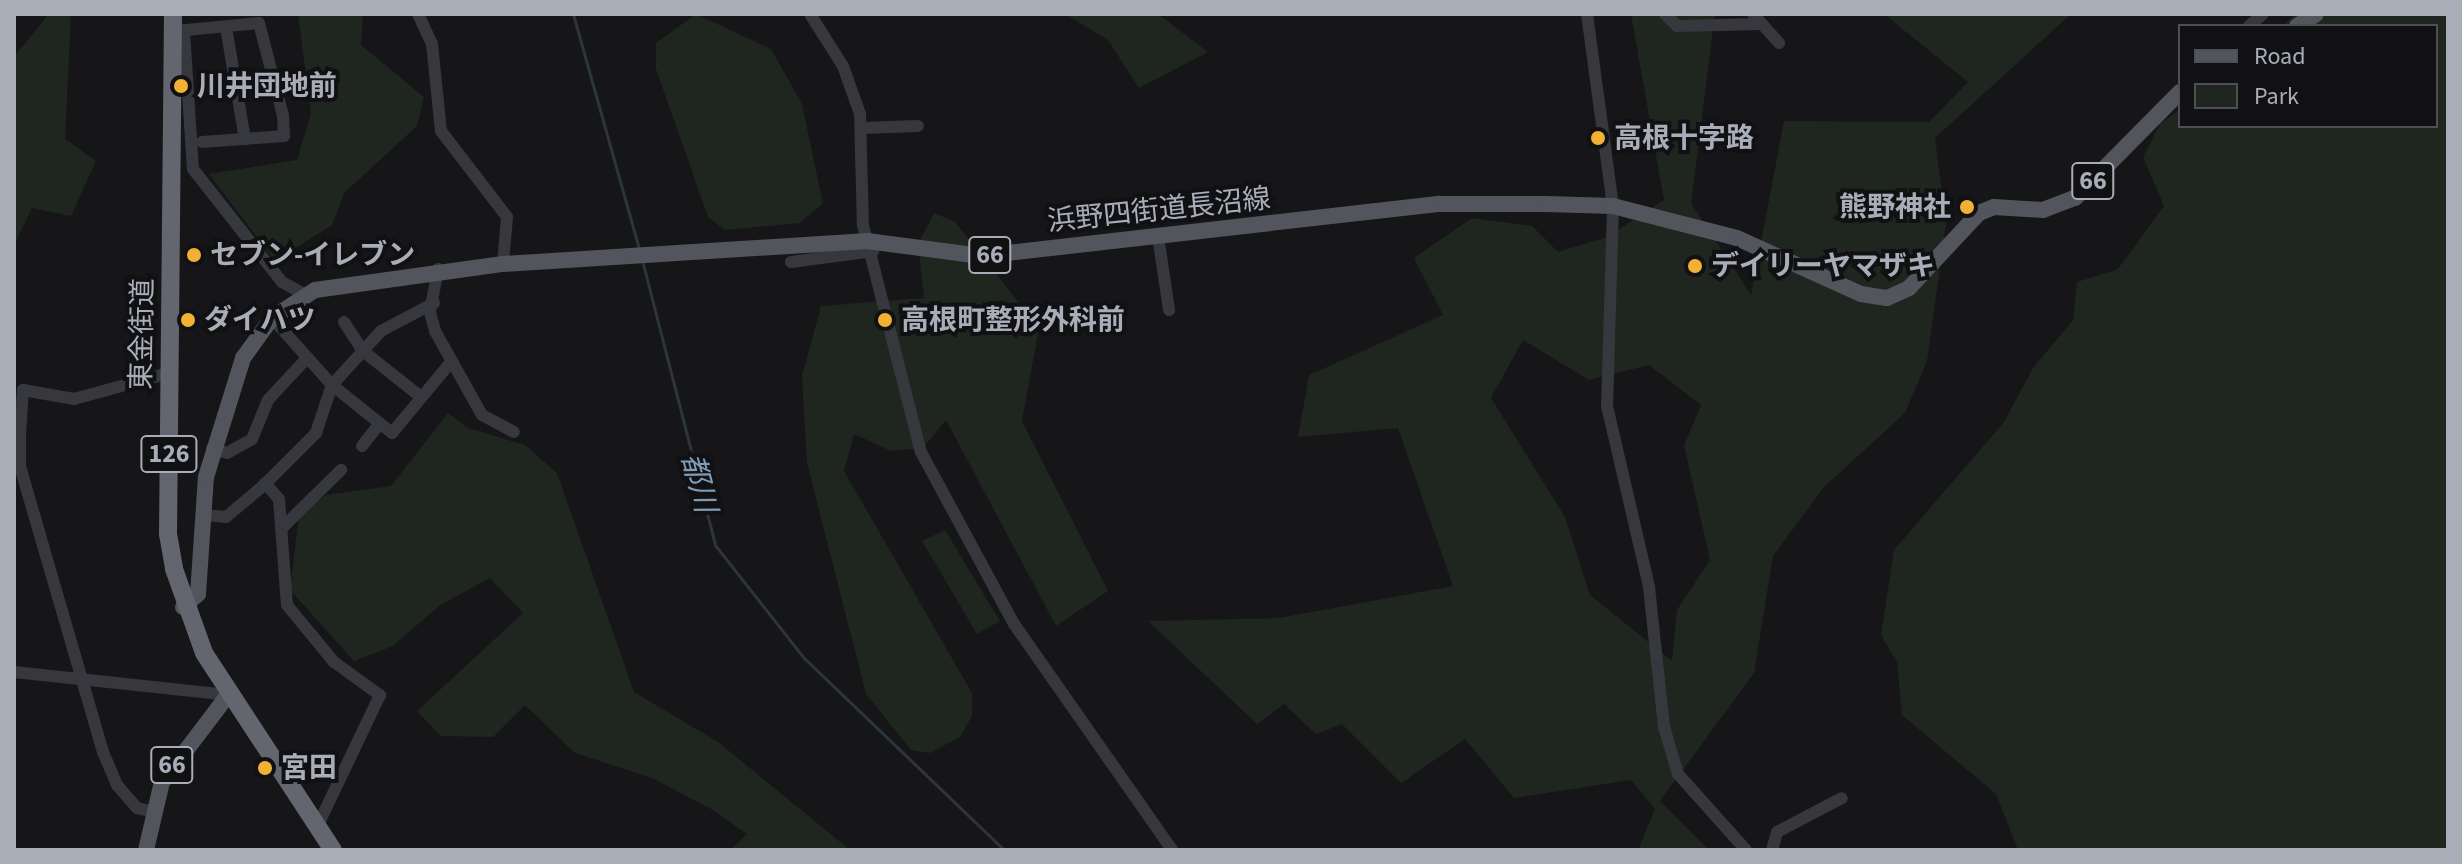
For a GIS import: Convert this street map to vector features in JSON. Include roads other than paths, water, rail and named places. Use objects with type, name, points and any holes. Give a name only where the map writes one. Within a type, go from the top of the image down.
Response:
[{"type":"highway","name":"東金街道","points":[[177,26],[168,534],[183,607],[228,695],[333,850]]},
{"type":"main road","name":"浜野四街道長沼線","points":[[183,607],[198,594],[203,515],[212,448],[243,358],[272,318],[304,294],[438,269],[503,264],[870,246],[981,256],[1440,204],[1613,206],[1758,244],[1861,294],[1887,298],[1909,288],[1979,213],[1994,207],[2043,210],[2075,198],[2178,94]]},
{"type":"main road","name":"66","points":[[146,850],[150,811],[173,764],[228,695]]},
{"type":"street","points":[[418,14],[432,44],[441,131],[507,217],[503,264]]},
{"type":"street","points":[[810,14],[849,78],[861,128],[870,246],[921,452],[1014,624],[1172,850]]},
{"type":"street","points":[[1587,14],[1613,206],[1607,406],[1649,587],[1664,727],[1678,774],[1746,850]]},
{"type":"street","points":[[1665,14],[1677,26],[1757,19],[1779,43]]},
{"type":"street","points":[[202,142],[284,136],[283,116],[259,23],[226,27],[177,26],[193,169],[282,282],[304,294]]},
{"type":"street","points":[[226,27],[245,139]]},
{"type":"street","points":[[861,128],[918,126]]},
{"type":"street","points":[[1158,236],[1169,310]]},
{"type":"street","points":[[791,262],[870,246]]},
{"type":"street","points":[[438,269],[430,312],[451,362],[482,415],[514,432]]},
{"type":"street","points":[[203,515],[226,517],[265,483],[316,433],[332,385],[381,331],[434,303]]},
{"type":"street","points":[[272,318],[332,385],[392,433],[451,362]]},
{"type":"street","points":[[344,322],[363,351],[421,397]]},
{"type":"street","points":[[212,448],[227,453],[252,439],[268,400],[307,358]]},
{"type":"street","points":[[150,811],[137,808],[117,785],[82,683],[20,467],[23,390],[74,399],[169,373]]},
{"type":"street","points":[[362,446],[380,423]]},
{"type":"street","points":[[282,528],[341,470]]},
{"type":"street","points":[[265,483],[279,499],[287,605],[334,662],[380,695],[317,827]]},
{"type":"street","points":[[14,672],[82,683],[228,695]]},
{"type":"street","points":[[1772,850],[1777,832],[1842,798]]},
{"type":"waterway","name":"都川","points":[[573,14],[639,249]]},
{"type":"waterway","name":"都川","points":[[642,260],[715,545],[804,658],[1004,850]]},
{"type":"place","name":"川井団地前","points":[[181,86]]},
{"type":"place","name":"高根十字路","points":[[1598,138]]},
{"type":"place","name":"熊野神社","points":[[1967,207]]},
{"type":"place","name":"セブン-イレブン","points":[[194,255]]},
{"type":"place","name":"デイリーヤマザキ","points":[[1695,266]]},
{"type":"place","name":"ダイハツ","points":[[188,320]]},
{"type":"place","name":"高根町整形外科前","points":[[885,320]]},
{"type":"place","name":"宮田","points":[[265,768]]}]
